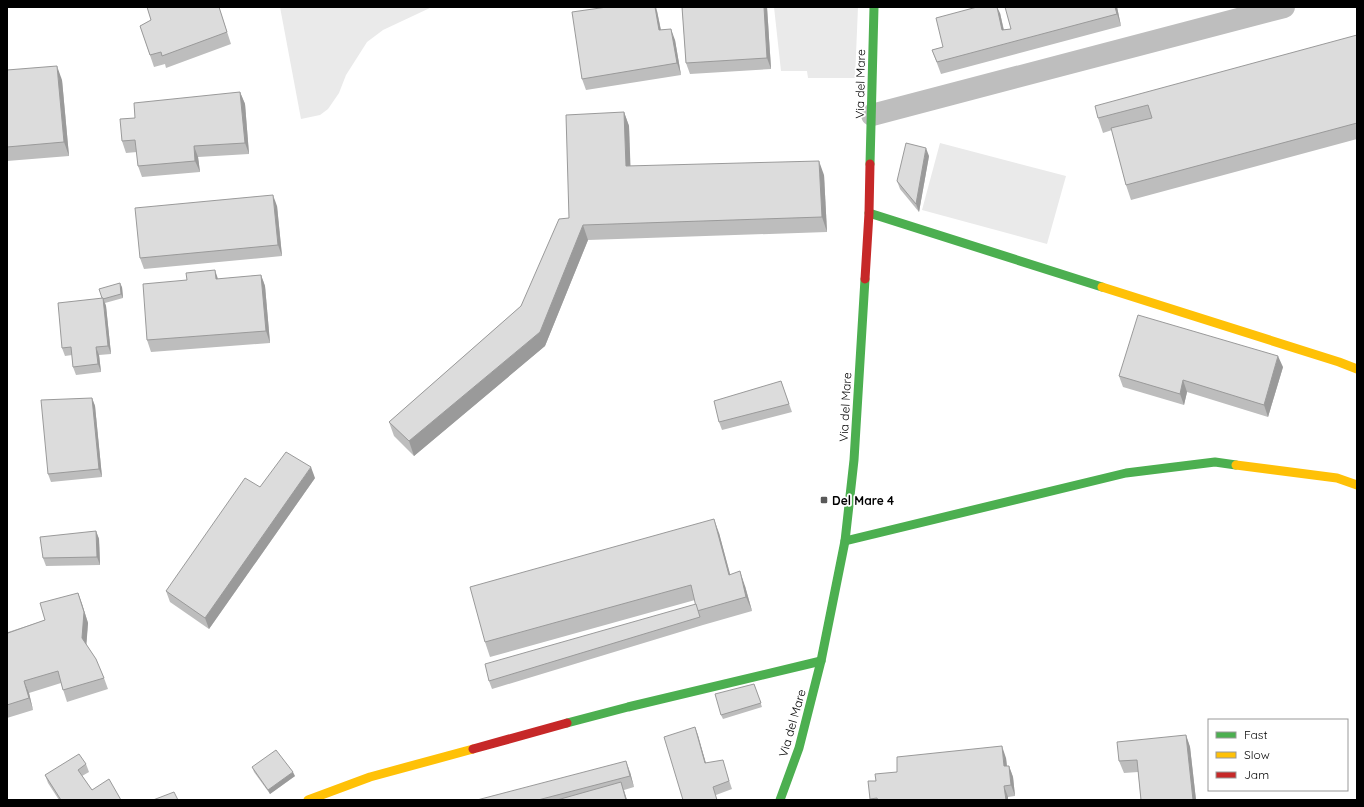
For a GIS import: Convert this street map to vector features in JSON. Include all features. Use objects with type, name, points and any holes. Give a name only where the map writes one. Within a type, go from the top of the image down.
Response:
[{"type":"street","name":"Via del Mare","points":[[780,800],[799,748],[821,661],[845,541],[854,460],[869,213],[874,7]]},
{"type":"street","points":[[872,115],[1284,7]]},
{"type":"street","points":[[869,213],[1357,369]]},
{"type":"street","points":[[845,541],[1126,473],[1215,462],[1337,478],[1357,485]]},
{"type":"street","points":[[308,800],[370,777],[628,707],[821,661]]},
{"type":"shaded area","points":[[280,7],[432,7],[383,30],[367,42],[346,75],[339,93],[328,109],[320,115],[301,119]]},
{"type":"shaded area","points":[[774,7],[858,7],[855,78],[808,78],[807,71],[781,71]]},
{"type":"shaded area","points":[[940,143],[1066,176],[1047,244],[922,210]]},
{"type":"building","points":[[147,7],[219,7],[227,32],[162,56],[161,52],[150,55],[140,26],[151,20]]},
{"type":"building","points":[[607,7],[655,7],[659,30],[671,29],[677,63],[582,79],[572,12]]},
{"type":"building","points":[[682,7],[764,7],[767,58],[686,63]]},
{"type":"building","points":[[977,7],[997,7],[1002,30],[1011,29],[1005,7],[1115,7],[1117,14],[937,62],[932,50],[943,47],[936,18]]},
{"type":"building","points":[[1357,35],[1357,123],[1126,185],[1111,128],[1152,118],[1148,105],[1098,118],[1095,106]]},
{"type":"building","points":[[57,66],[64,142],[7,147],[7,70]]},
{"type":"building","points":[[240,92],[245,143],[194,146],[195,161],[138,166],[135,140],[122,141],[120,119],[135,118],[134,103]]},
{"type":"building","points":[[624,112],[626,166],[819,161],[822,217],[583,225],[540,332],[409,441],[389,422],[521,306],[559,219],[569,218],[566,115]]},
{"type":"building","points":[[906,143],[926,148],[916,204],[897,181]]},
{"type":"building","points":[[273,195],[278,245],[140,258],[135,208]]},
{"type":"building","points":[[215,270],[216,279],[261,275],[266,331],[147,340],[143,284],[187,280],[186,273]]},
{"type":"building","points":[[120,283],[121,294],[102,298],[99,289]]},
{"type":"building","points":[[103,298],[108,346],[96,347],[98,364],[73,367],[71,347],[62,348],[58,303]]},
{"type":"building","points":[[1138,315],[1278,356],[1264,405],[1183,380],[1180,394],[1119,376]]},
{"type":"building","points":[[781,381],[789,404],[719,422],[714,401]]},
{"type":"building","points":[[92,398],[99,469],[48,474],[41,400]]},
{"type":"building","points":[[286,452],[311,467],[205,618],[166,591],[245,478],[260,487]]},
{"type":"building","points":[[714,519],[729,575],[740,571],[746,597],[697,611],[691,585],[485,642],[470,587]]},
{"type":"building","points":[[96,531],[97,557],[43,558],[40,537]]},
{"type":"building","points":[[78,593],[84,612],[82,638],[96,659],[104,678],[63,690],[58,671],[24,681],[29,698],[7,705],[7,630],[8,633],[45,620],[40,603]]},
{"type":"building","points":[[696,604],[700,617],[489,681],[485,664]]},
{"type":"building","points":[[754,684],[761,703],[721,715],[715,694]]},
{"type":"building","points":[[695,727],[705,763],[723,760],[729,781],[713,787],[717,800],[683,800],[664,737]]},
{"type":"building","points":[[1186,735],[1193,800],[1141,800],[1137,760],[1119,761],[1117,742]]},
{"type":"building","points":[[1002,746],[1004,766],[1009,766],[1011,785],[1004,786],[1006,800],[870,799],[868,781],[876,781],[875,774],[897,772],[897,757]]},
{"type":"building","points":[[276,750],[293,772],[268,790],[252,767]]},
{"type":"building","points":[[79,754],[86,764],[78,770],[92,790],[109,779],[121,800],[61,800],[45,775]]},
{"type":"building","points":[[626,761],[630,776],[538,800],[477,800]]},
{"type":"building","points":[[621,782],[626,800],[557,800]]},
{"type":"building","points":[[174,792],[178,800],[153,800]]},
{"type":"traffic: fast","points":[[870,164],[874,7]]},
{"type":"traffic: fast","points":[[869,213],[1102,287]]},
{"type":"traffic: fast","points":[[780,800],[799,748],[821,661],[845,541],[854,460],[865,279]]},
{"type":"traffic: fast","points":[[845,541],[1126,473],[1215,462],[1236,465]]},
{"type":"traffic: fast","points":[[567,723],[821,661]]},
{"type":"traffic: slow","points":[[1102,287],[1357,369]]},
{"type":"traffic: slow","points":[[1236,465],[1337,478],[1357,485]]},
{"type":"traffic: slow","points":[[308,800],[370,777],[473,749]]},
{"type":"traffic: jam","points":[[865,279],[870,164]]},
{"type":"traffic: jam","points":[[473,749],[567,723]]},
{"type":"place","name":"Del Mare 4","points":[[824,500]]}]
